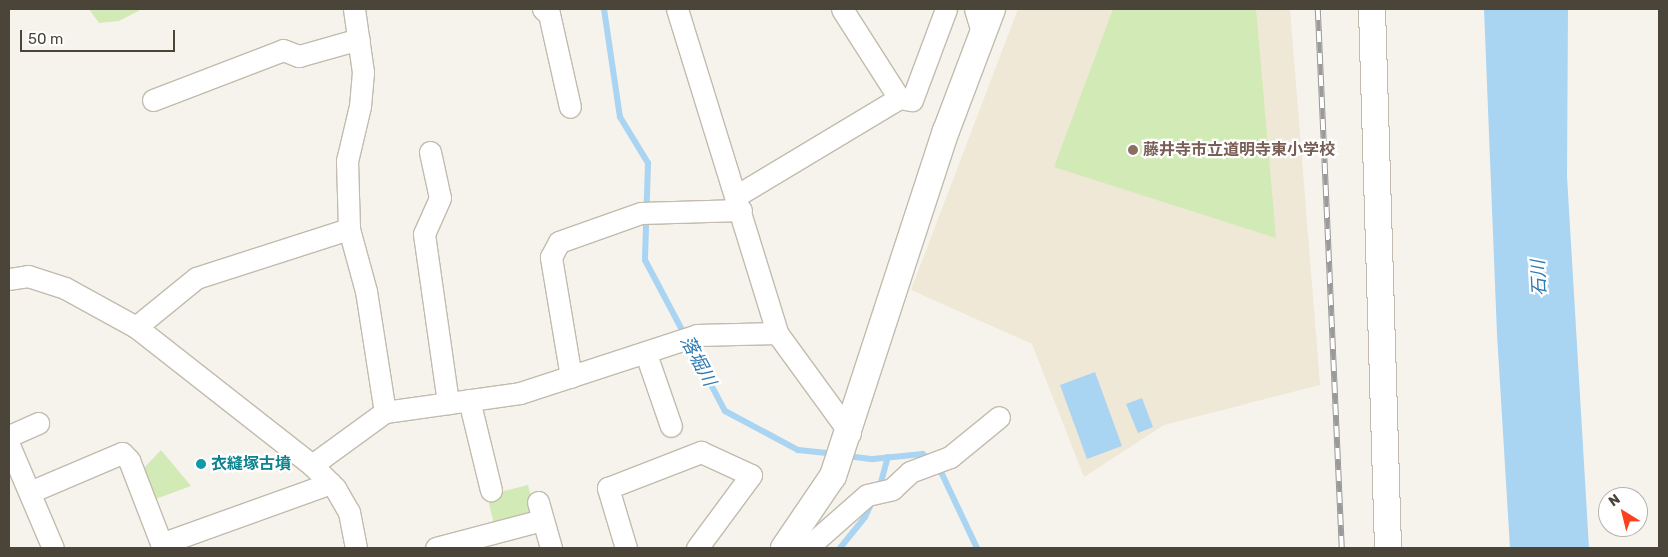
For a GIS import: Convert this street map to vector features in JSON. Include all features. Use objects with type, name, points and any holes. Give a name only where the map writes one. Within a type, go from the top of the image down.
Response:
[{"type":"street","points":[[354,9],[362,72],[360,106],[347,161],[349,229],[366,291],[385,412]]},
{"type":"street","points":[[542,9],[549,14],[570,107]]},
{"type":"street","points":[[677,9],[777,333],[850,433]]},
{"type":"street","points":[[842,9],[899,98]]},
{"type":"street","points":[[571,377],[551,257],[559,242],[641,213],[738,203],[899,98],[912,100],[946,9]]},
{"type":"street","points":[[975,9],[982,35]]},
{"type":"street","points":[[799,544],[833,476],[850,433],[942,129],[992,9]]},
{"type":"street","points":[[1372,9],[1388,548]]},
{"type":"street","points":[[153,100],[284,50],[299,56],[359,39]]},
{"type":"street","points":[[430,152],[440,198],[424,234],[448,403]]},
{"type":"street","points":[[136,327],[196,278],[349,229]]},
{"type":"street","points":[[9,279],[28,276],[65,288],[136,327],[312,465],[330,483],[349,512],[356,548]]},
{"type":"street","points":[[312,465],[385,412],[520,393],[689,339],[777,333]]},
{"type":"street","points":[[646,354],[671,426]]},
{"type":"street","points":[[469,400],[491,490]]},
{"type":"street","points":[[799,544],[867,495],[892,489],[910,472],[950,457],[1000,417]]},
{"type":"street","points":[[9,436],[38,423]]},
{"type":"street","points":[[9,445],[53,548]]},
{"type":"street","points":[[626,548],[608,488],[701,452],[751,474],[697,548]]},
{"type":"street","points":[[30,492],[122,453],[129,460],[162,546],[330,483]]},
{"type":"street","points":[[436,548],[461,545],[540,511],[551,548]]},
{"type":"shaded area","name":"藤井寺市立道明寺東小学校","points":[[1018,9],[1290,9],[1320,385],[1164,425],[1084,477],[1032,344],[911,290]]},
{"type":"green space","points":[[89,9],[142,9],[119,21],[99,23]]},
{"type":"green space","points":[[1113,9],[1256,9],[1276,238],[1054,167]]},
{"type":"green space","points":[[161,450],[191,486],[153,500],[141,471]]},
{"type":"green space","points":[[528,485],[535,514],[494,524],[487,495]]},
{"type":"water","name":"石川","points":[[1484,9],[1568,9],[1567,176],[1589,548],[1510,548],[1497,334]]},
{"type":"water","points":[[1095,372],[1122,446],[1087,459],[1060,385]]},
{"type":"water","points":[[1142,398],[1153,427],[1138,433],[1126,404]]},
{"type":"waterway","name":"落堀川","points":[[604,9],[620,117],[648,163],[645,260],[725,411],[798,450],[834,454]]},
{"type":"waterway","name":"落堀川","points":[[847,456],[873,459],[923,454],[929,460]]},
{"type":"waterway","points":[[880,486],[888,457]]},
{"type":"waterway","name":"落堀川","points":[[936,467],[942,474],[977,548]]},
{"type":"waterway","points":[[840,548],[865,517],[873,500]]},
{"type":"railway","points":[[1318,9],[1342,548]]},
{"type":"place","name":"藤井寺市立道明寺東小学校","points":[[1133,150]]},
{"type":"place","name":"衣縫塚古墳","points":[[201,464]]}]
